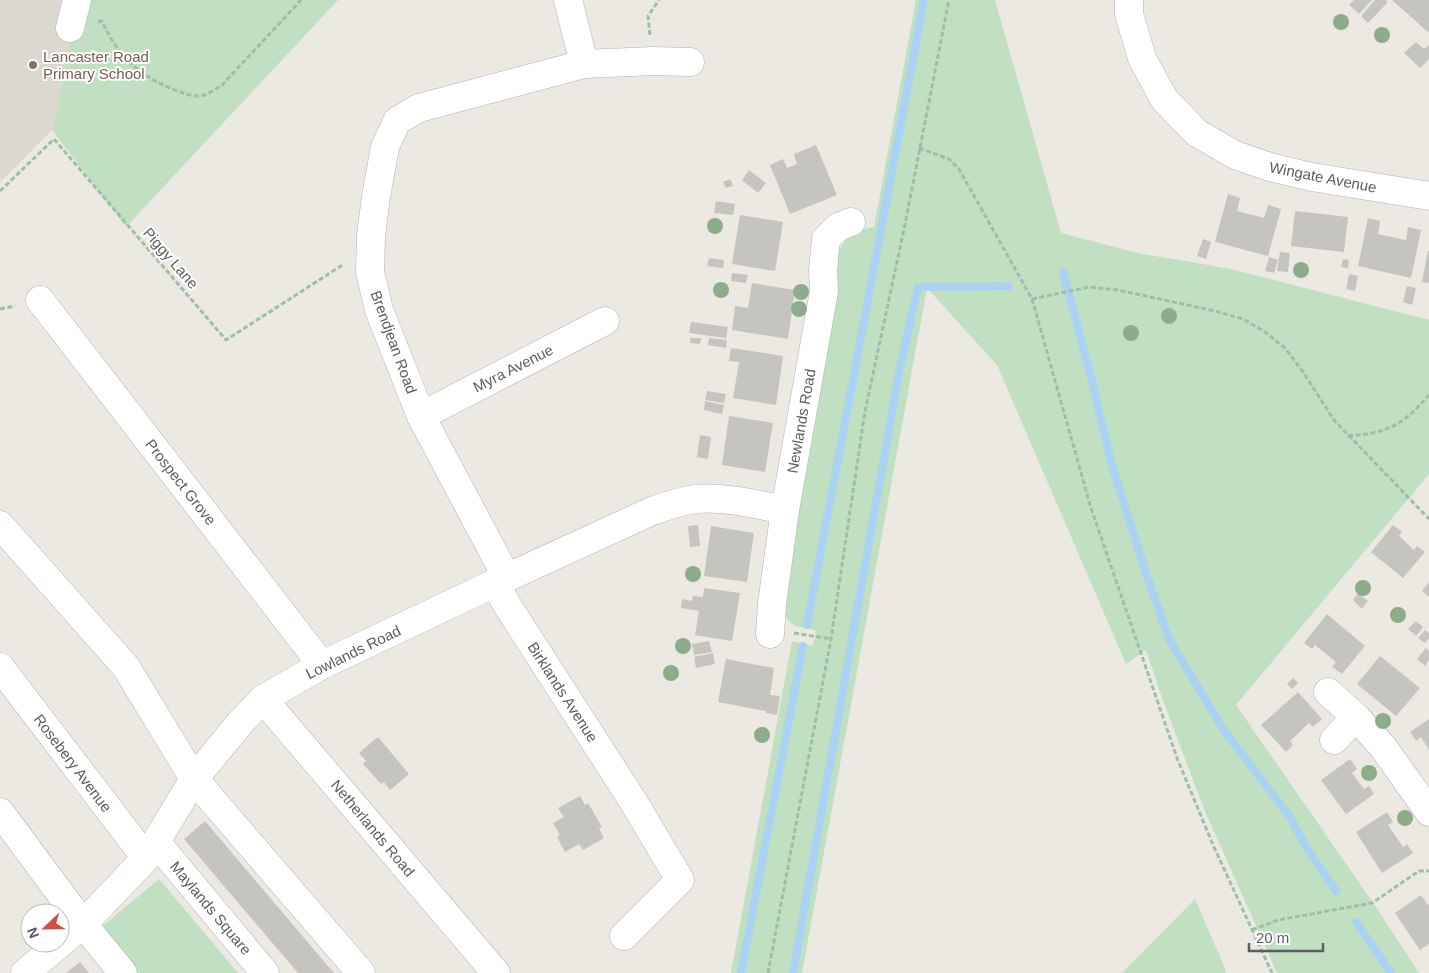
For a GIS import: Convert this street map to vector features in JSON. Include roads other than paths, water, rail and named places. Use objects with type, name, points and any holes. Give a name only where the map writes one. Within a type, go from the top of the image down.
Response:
[{"type":"street","points":[[70,28],[77,0]]},
{"type":"street","points":[[568,0],[584,64]]},
{"type":"street","name":"Wingate Avenue","points":[[1129,0],[1129,14],[1142,58],[1164,99],[1197,134],[1236,156],[1270,167],[1312,177],[1429,196]]},
{"type":"street","name":"Brendjean Road","points":[[501,580],[421,416],[379,310],[370,272],[371,236],[385,147],[397,121],[419,108],[584,64],[652,61],[690,62]]},
{"type":"street","name":"Newlands Road","points":[[770,634],[772,604],[785,510],[824,291],[823,270],[826,238],[838,227],[851,222]]},
{"type":"street","name":"Prospect Grove","points":[[40,300],[322,665]]},
{"type":"street","name":"Myra Avenue","points":[[421,416],[605,320]]},
{"type":"street","name":"Lowlands Road","points":[[25,973],[83,924],[151,850],[194,780],[240,723],[263,699],[322,665],[652,511],[673,504],[712,498],[785,510]]},
{"type":"street","points":[[0,524],[126,667],[194,780],[361,973]]},
{"type":"street","name":"Birklands Avenue","points":[[501,580],[507,605],[633,801],[680,880],[624,936]]},
{"type":"street","name":"Rosebery Avenue","points":[[0,667],[151,850]]},
{"type":"street","points":[[1328,692],[1356,717],[1383,747],[1429,812]]},
{"type":"street","name":"Netherlands Road","points":[[263,699],[489,965]]},
{"type":"street","points":[[1334,740],[1356,717]]},
{"type":"street","points":[[0,812],[83,924],[123,973]]},
{"type":"street","name":"Maylands Square","points":[[151,850],[265,973]]},
{"type":"waterway","points":[[807,625],[924,0]]},
{"type":"waterway","points":[[1063,272],[1111,462],[1169,639],[1223,729],[1290,817],[1306,847],[1336,891]]},
{"type":"waterway","points":[[793,973],[900,367],[918,287],[1009,286]]},
{"type":"waterway","points":[[741,973],[803,646]]},
{"type":"waterway","points":[[1356,922],[1391,973]]},
{"type":"place","name":"Lancaster Road Primary School","points":[[33,65]]}]
